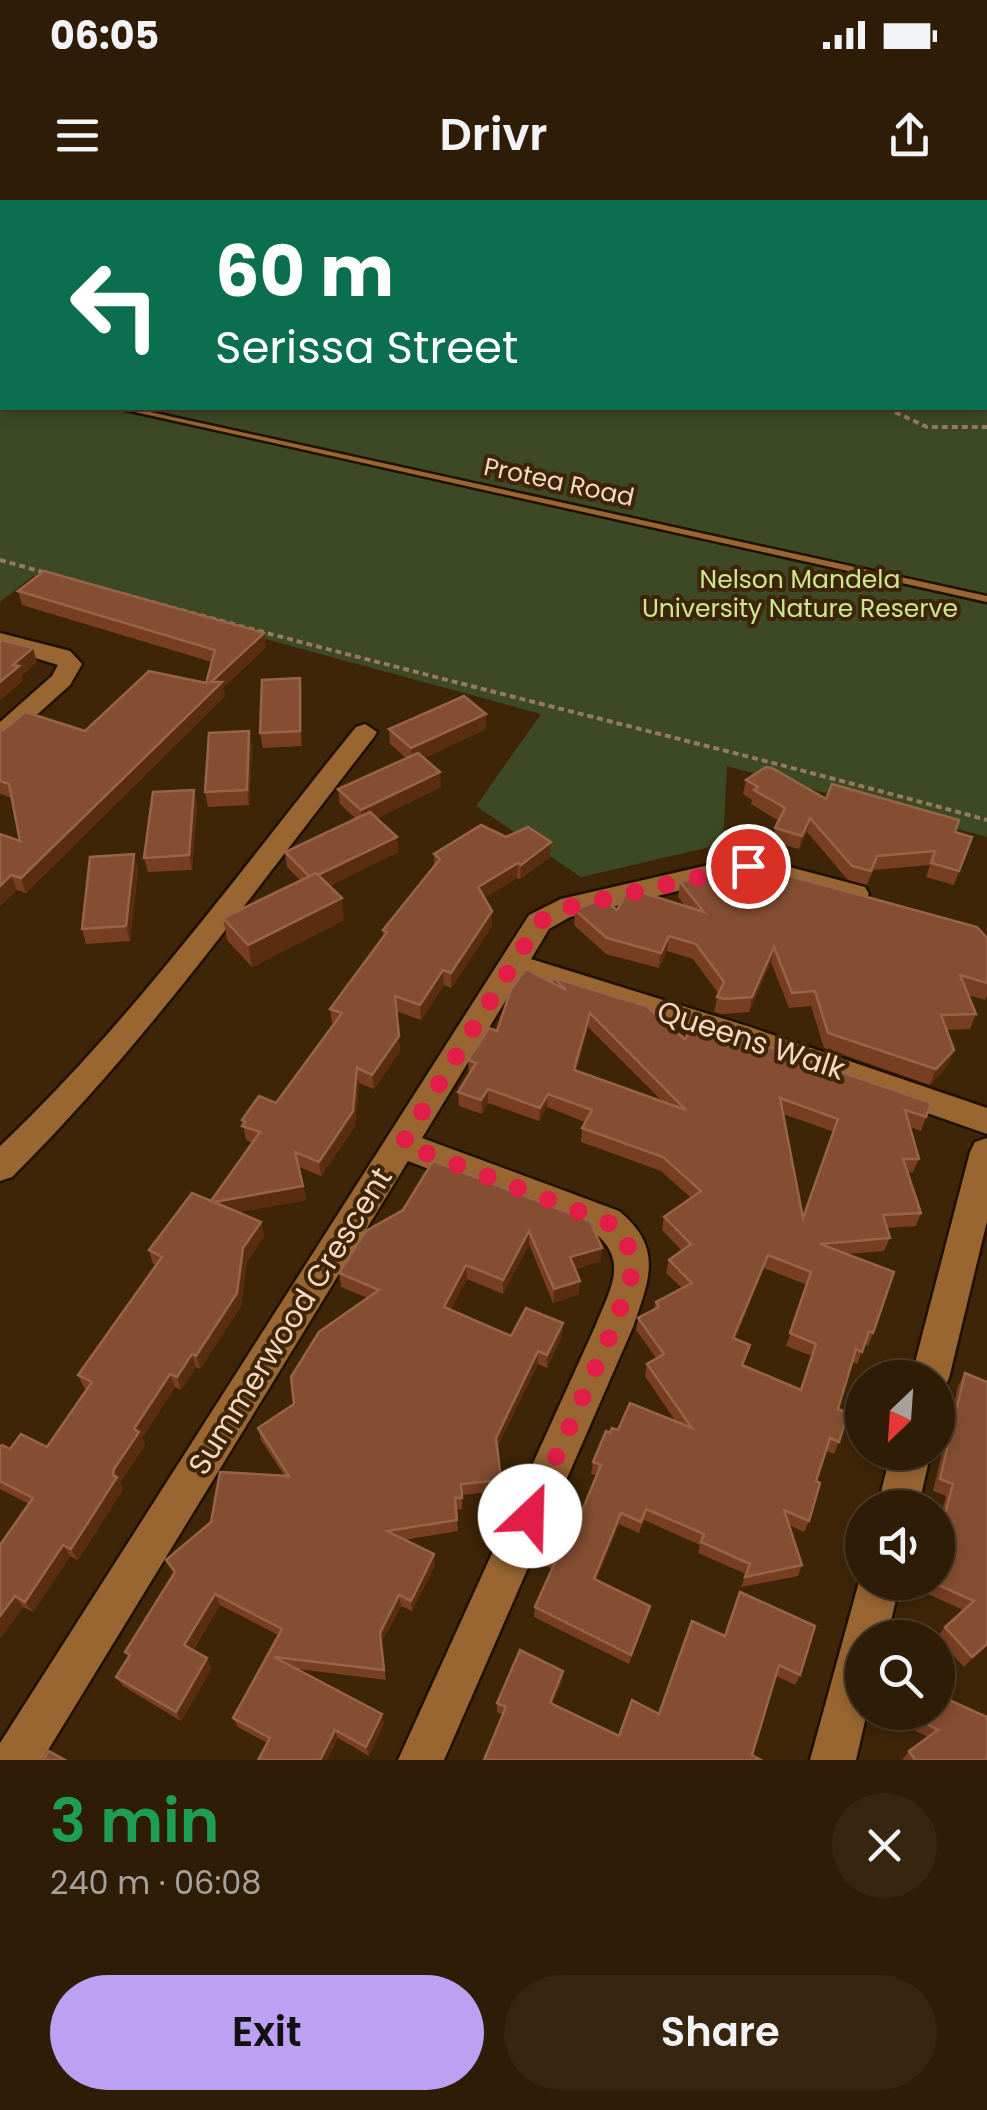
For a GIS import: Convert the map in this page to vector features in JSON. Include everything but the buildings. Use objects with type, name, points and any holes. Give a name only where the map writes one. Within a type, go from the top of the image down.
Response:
[{"type":"street","points":[[0,640],[62,656],[70,664],[62,680],[0,735]]},
{"type":"street","points":[[0,1167],[66,1102],[132,1026],[366,732]]},
{"type":"street","name":"Summerwood Crescent","points":[[16,1760],[539,922],[548,915],[733,866],[770,869],[878,901]]},
{"type":"street","name":"Queens Walk","points":[[512,964],[754,1040],[987,1121]]},
{"type":"street","points":[[402,1144],[607,1222],[624,1233],[634,1268],[614,1326],[421,1760]]},
{"type":"street","points":[[935,1360],[987,1152]]},
{"type":"street","points":[[832,1760],[845,1710]]},
{"type":"lane","name":"Protea Road","points":[[131,410],[987,599]]},
{"type":"path","points":[[890,410],[927,427],[987,427]]},
{"type":"path","points":[[0,560],[56,575]]},
{"type":"path","points":[[112,590],[338,654],[725,748],[987,820]]},
{"type":"green space","name":"Nelson Mandela University Nature Reserve","points":[[0,410],[987,410],[987,837],[727,766],[723,844],[581,877],[476,806],[541,714],[33,576],[0,602]]},
{"type":"route","points":[[530,1516],[614,1326],[634,1268],[632,1251],[624,1233],[607,1222],[402,1144],[539,922],[561,909],[733,866],[748,866]]}]
